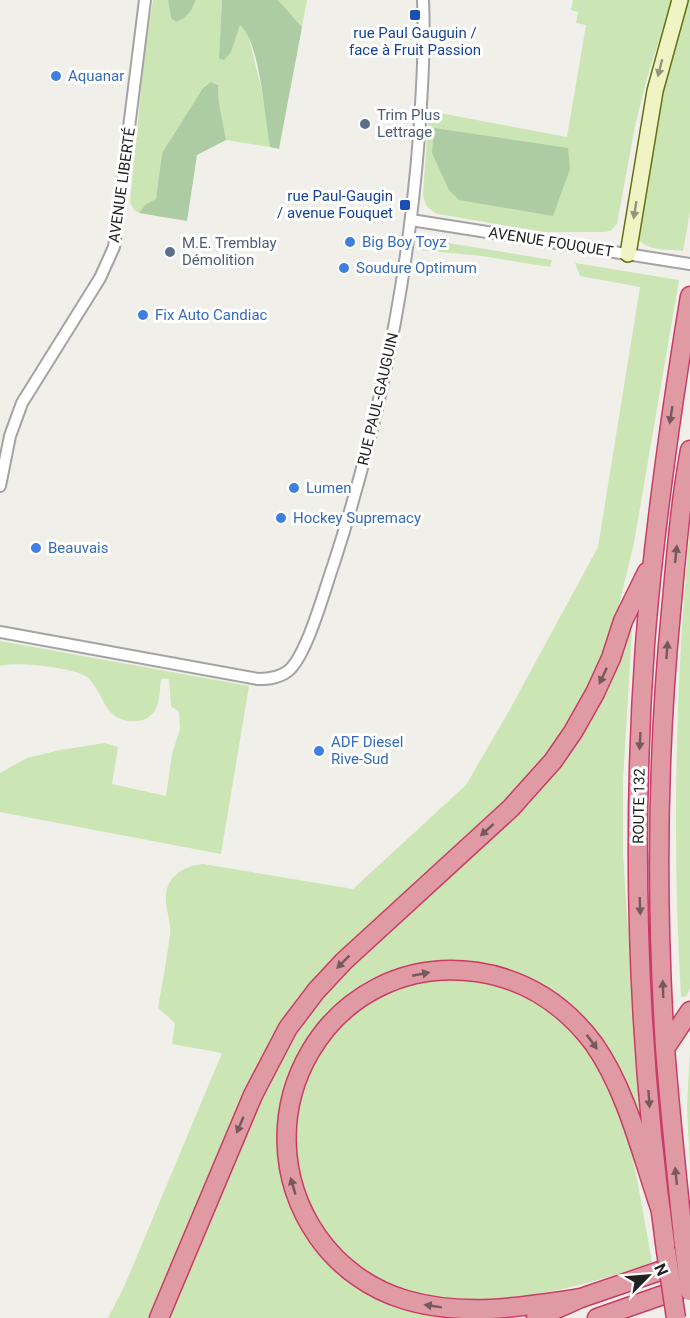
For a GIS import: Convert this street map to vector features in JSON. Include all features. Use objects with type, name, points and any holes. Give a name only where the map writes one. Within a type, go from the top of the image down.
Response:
[{"type":"highway","name":"ROUTE 132","points":[[680,1253],[661,1211],[651,1125],[638,847],[644,668],[653,560],[666,447],[690,296]]},
{"type":"highway","name":"ROUTE 132","points":[[676,1318],[680,1253],[666,1047],[660,893],[662,738],[676,549],[690,450]]},
{"type":"highway","points":[[159,1318],[253,1095],[288,1028],[316,991],[344,961],[511,808],[553,760],[573,732],[595,693],[611,658],[623,621],[653,560]]},
{"type":"highway","points":[[581,1298],[465,1310],[423,1304],[378,1289],[348,1269],[326,1248],[309,1224],[296,1197],[287,1157],[286,1124],[289,1104],[299,1073],[315,1046],[335,1020],[376,988],[405,978],[434,972],[452,970],[483,973],[510,980],[539,993],[558,1006],[580,1027],[609,1069],[626,1105],[661,1211]]},
{"type":"highway","points":[[666,1047],[690,1011]]},
{"type":"highway","points":[[536,1318],[680,1253],[688,1288],[597,1318]]},
{"type":"street","name":"AVENUE LIBERTÉ","points":[[0,486],[10,436],[22,403],[105,268],[114,247],[146,0]]},
{"type":"street","name":"RUE PAUL-GAUGUIN","points":[[0,632],[258,679],[276,677],[294,665],[323,596],[348,517],[372,434],[399,304],[411,220],[422,82],[423,0]]},
{"type":"street","points":[[628,254],[655,91],[680,0]]},
{"type":"street","name":"AVENUE FOUQUET","points":[[411,220],[690,264]]},
{"type":"green space","points":[[153,0],[168,0],[171,18],[193,8],[196,0],[222,0],[219,58],[231,52],[240,24],[247,30],[263,96],[270,147],[226,140],[218,85],[211,82],[203,88],[162,153],[156,200],[145,205],[139,213],[134,210],[130,202],[144,60]]},
{"type":"green space","points":[[168,0],[196,0],[188,14],[176,22],[171,18]]},
{"type":"green space","points":[[222,0],[278,0],[302,27],[279,149],[270,147],[257,64],[247,34],[240,25],[231,52],[224,60],[219,58]]},
{"type":"green space","points":[[278,0],[307,0],[302,27]]},
{"type":"green space","points":[[573,0],[672,0],[647,78],[635,126],[617,224],[610,231],[604,232],[544,232],[438,214],[429,209],[423,194],[429,111],[567,137],[586,25],[576,23],[578,12],[571,10]]},
{"type":"green space","points":[[686,0],[690,0],[690,212],[683,251],[653,248],[638,238],[663,81]]},
{"type":"green space","points":[[211,82],[218,85],[226,140],[197,155],[187,221],[139,213],[145,205],[156,199],[162,153],[203,88]]},
{"type":"green space","points":[[434,128],[568,148],[570,169],[553,216],[459,200],[449,190],[432,153]]},
{"type":"green space","points":[[431,241],[552,260],[550,267],[482,256],[420,250]]},
{"type":"green space","points":[[575,263],[679,280],[634,543],[617,613],[605,649],[569,721],[547,755],[501,806],[330,965],[301,995],[276,1030],[243,1094],[148,1318],[108,1318],[124,1287],[222,1053],[172,1044],[175,1023],[158,1008],[170,934],[166,894],[171,880],[188,867],[203,864],[353,889],[466,785],[598,547],[640,287],[580,276]]},
{"type":"green space","points":[[690,528],[690,988],[686,997],[681,997],[676,880],[676,762],[681,645]]},
{"type":"green space","points":[[627,630],[632,631],[623,780],[623,853],[640,1118],[636,1119],[613,1064],[599,1038],[582,1015],[561,997],[526,979],[477,965],[441,963],[409,969],[342,1004],[325,1019],[308,1041],[292,1069],[283,1098],[278,1129],[280,1160],[286,1190],[298,1218],[314,1245],[334,1269],[347,1280],[376,1297],[409,1309],[459,1318],[167,1318],[257,1104],[286,1044],[330,986],[507,821]]},
{"type":"green space","points":[[0,641],[249,686],[221,854],[0,812],[0,773],[27,758],[105,743],[118,747],[112,784],[166,796],[172,754],[180,729],[179,712],[171,706],[169,679],[161,679],[158,703],[150,716],[138,721],[125,720],[110,711],[87,677],[58,668],[31,665],[0,666]]},
{"type":"green space","points":[[436,980],[472,981],[517,991],[537,1001],[554,1014],[586,1048],[600,1069],[625,1126],[652,1262],[598,1280],[538,1294],[476,1301],[447,1300],[403,1291],[372,1276],[345,1255],[322,1228],[301,1183],[294,1152],[294,1128],[304,1083],[327,1043],[342,1025],[360,1010],[393,991]]},
{"type":"green space","points":[[690,1050],[690,1170],[687,1106]]},
{"type":"place","name":"rue Paul Gauguin / face à Fruit Passion","points":[[415,15]]},
{"type":"place","name":"Aquanar","points":[[56,76]]},
{"type":"place","name":"Trim Plus Lettrage","points":[[365,124]]},
{"type":"place","name":"rue Paul-Gaugin / avenue Fouquet","points":[[405,205]]},
{"type":"place","name":"Big Boy Toyz","points":[[350,242]]},
{"type":"place","name":"M.E. Tremblay Démolition","points":[[170,252]]},
{"type":"place","name":"Soudure Optimum","points":[[344,268]]},
{"type":"place","name":"Fix Auto Candiac","points":[[143,315]]},
{"type":"place","name":"Lumen","points":[[294,488]]},
{"type":"place","name":"Hockey Supremacy","points":[[281,518]]},
{"type":"place","name":"Beauvais","points":[[36,548]]},
{"type":"place","name":"ADF Diesel Rive-Sud","points":[[319,751]]}]
